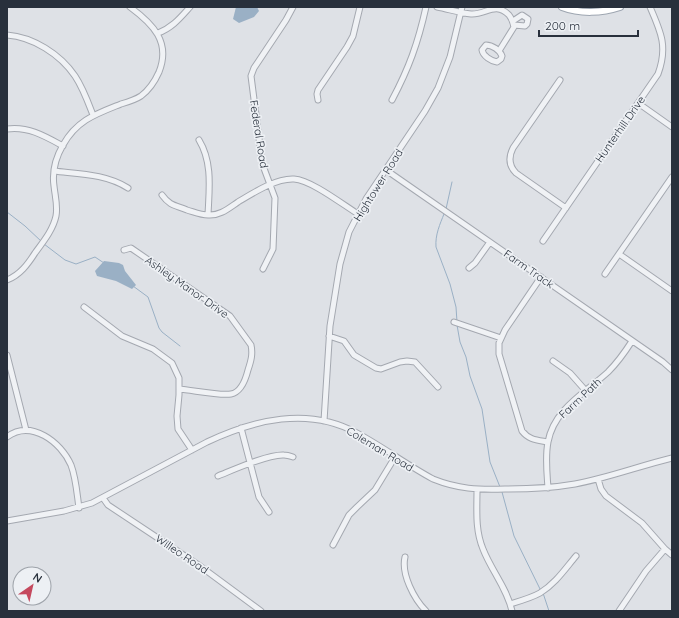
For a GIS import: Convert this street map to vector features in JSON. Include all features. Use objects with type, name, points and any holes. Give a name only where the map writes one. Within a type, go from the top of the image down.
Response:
[{"type":"main road","points":[[562,7],[593,12],[606,11],[620,7]]},
{"type":"street","points":[[7,280],[18,274],[28,263],[49,233],[54,223],[56,203],[54,171],[62,146],[76,128],[85,120],[136,99],[145,93],[158,76],[163,61],[162,48],[158,33],[149,22],[130,7]]},
{"type":"street","points":[[158,33],[167,30],[176,23],[190,7]]},
{"type":"street","name":"Federal Road","points":[[263,269],[271,255],[274,244],[275,198],[262,163],[251,76],[254,68],[286,20],[292,7]]},
{"type":"street","points":[[318,100],[318,90],[353,36],[360,7]]},
{"type":"street","points":[[392,100],[404,78],[413,56],[426,7]]},
{"type":"street","points":[[437,7],[461,10],[474,14],[492,9],[500,9],[505,12],[513,23],[512,29],[499,51]]},
{"type":"street","name":"Hunterhill Drive","points":[[543,241],[658,74],[663,54],[662,34],[650,7]]},
{"type":"street","name":"Hightower Road","points":[[324,421],[332,307],[343,251],[349,232],[358,214],[425,112],[438,88],[450,57],[461,10]]},
{"type":"street","points":[[7,35],[30,41],[62,61],[79,82],[94,115]]},
{"type":"street","points":[[560,80],[513,148],[510,159],[512,167],[516,173],[566,208]]},
{"type":"street","points":[[638,103],[672,127]]},
{"type":"street","points":[[7,129],[17,128],[33,131],[62,146]]},
{"type":"street","points":[[199,140],[203,146],[209,173],[208,215]]},
{"type":"street","name":"Farm Track","points":[[386,170],[663,362],[672,370]]},
{"type":"street","points":[[54,171],[107,178],[128,188]]},
{"type":"street","points":[[605,274],[672,177]]},
{"type":"street","points":[[162,195],[168,202],[200,214],[208,215],[223,212],[250,195],[270,185],[287,179],[303,180],[358,214]]},
{"type":"street","points":[[469,268],[475,263],[490,242]]},
{"type":"street","name":"Ashley Manor Drive","points":[[124,250],[131,248],[230,316],[251,345],[253,351],[252,358],[246,377],[240,388],[232,394],[212,393],[179,388]]},
{"type":"street","points":[[619,254],[671,288]]},
{"type":"street","points":[[541,277],[501,338],[499,348],[500,359],[522,431],[530,438],[548,442]]},
{"type":"street","points":[[84,307],[122,336],[154,349],[172,363],[179,378],[177,416],[178,429],[192,450]]},
{"type":"street","points":[[454,322],[501,338]]},
{"type":"street","points":[[329,336],[344,342],[354,354],[376,368],[381,369],[400,362],[415,362],[438,387]]},
{"type":"street","name":"Farm Path","points":[[548,488],[547,455],[548,442],[552,428],[568,406],[614,366],[632,341]]},
{"type":"street","points":[[7,355],[26,430]]},
{"type":"street","points":[[553,361],[570,373],[586,391]]},
{"type":"street","name":"Coleman Road","points":[[7,521],[79,508],[102,498],[223,434],[268,421],[285,418],[305,418],[341,426],[357,433],[421,473],[440,482],[477,490],[548,488],[573,484],[598,479],[672,458]]},
{"type":"street","points":[[241,428],[259,497],[269,512]]},
{"type":"street","points":[[7,437],[14,432],[26,430],[36,431],[44,435],[59,448],[66,456],[73,474],[79,508]]},
{"type":"street","points":[[218,476],[250,463],[280,455],[293,457]]},
{"type":"street","points":[[333,545],[350,515],[376,490],[395,457]]},
{"type":"street","points":[[598,479],[601,489],[606,496],[642,523],[672,555]]},
{"type":"street","points":[[477,490],[477,522],[480,541],[504,588],[512,611]]},
{"type":"street","name":"Willeo Road","points":[[102,498],[108,505],[200,566],[261,611]]},
{"type":"street","points":[[619,611],[646,572],[665,549]]},
{"type":"street","points":[[510,604],[533,596],[547,588],[558,578],[576,556]]},
{"type":"street","points":[[405,557],[404,569],[411,588],[418,602],[426,611]]},
{"type":"water","points":[[236,7],[257,7],[259,11],[254,17],[239,23],[233,19]]},
{"type":"water","points":[[104,261],[123,265],[125,271],[136,285],[132,289],[116,281],[97,276],[95,271]]},
{"type":"waterway","points":[[446,209],[452,182]]},
{"type":"waterway","points":[[7,212],[42,242]]},
{"type":"waterway","points":[[444,214],[437,234],[436,247],[450,284],[456,307],[457,322]]},
{"type":"waterway","points":[[44,244],[65,260],[76,264],[95,257],[104,263]]},
{"type":"waterway","points":[[133,286],[148,297],[159,328],[162,332],[180,346]]},
{"type":"waterway","points":[[457,325],[460,342],[466,357],[470,376],[482,409],[490,462],[500,487]]},
{"type":"waterway","points":[[502,492],[514,536],[541,591]]},
{"type":"waterway","points":[[543,593],[549,611]]}]
